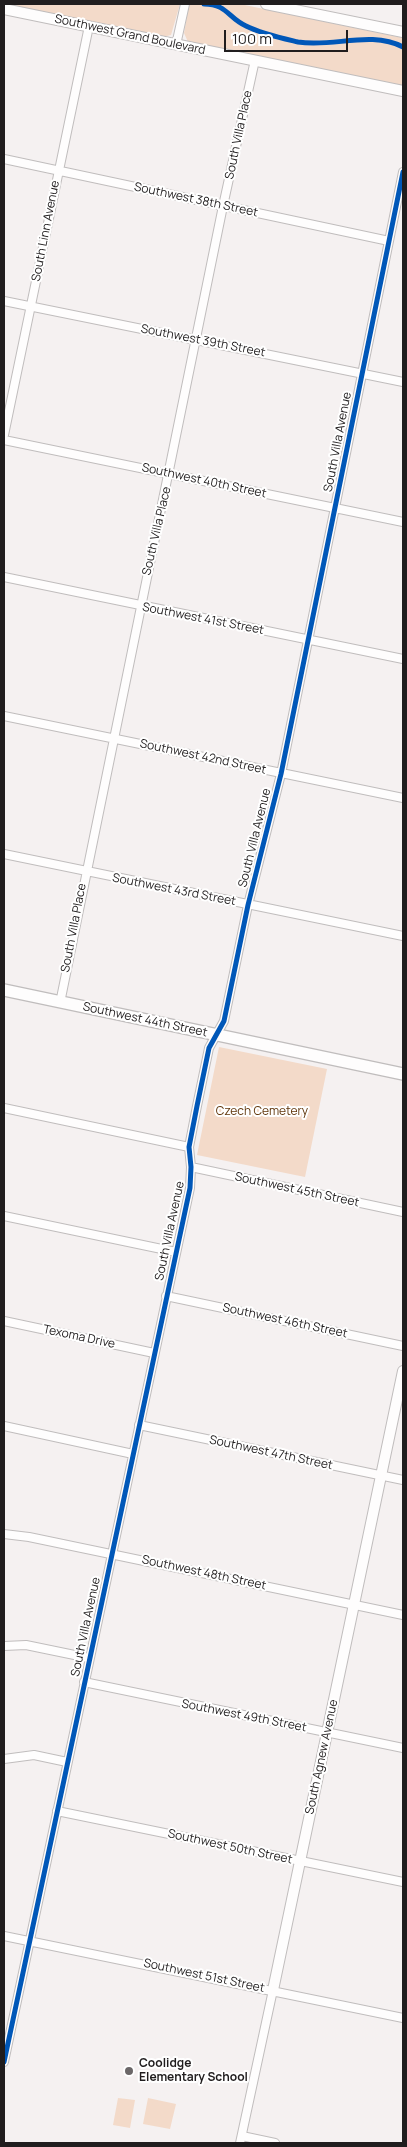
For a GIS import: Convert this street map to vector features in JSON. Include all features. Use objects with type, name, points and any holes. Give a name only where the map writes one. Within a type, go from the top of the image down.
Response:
[{"type":"main road","name":"Southwest 44th Street","points":[[4,990],[403,1074]]},
{"type":"street","points":[[176,45],[185,4]]},
{"type":"street","points":[[266,4],[403,32]]},
{"type":"street","name":"Southwest Grand Boulevard","points":[[4,9],[403,92]]},
{"type":"street","name":"South Linn Avenue","points":[[4,435],[89,26]]},
{"type":"street","name":"South Villa Place","points":[[60,1003],[86,872],[116,738],[140,606],[170,474],[223,206],[255,60]]},
{"type":"street","name":"Southwest 38th Street","points":[[4,159],[389,241]]},
{"type":"street","name":"South Villa Avenue","points":[[4,2061],[190,1188],[191,1167],[189,1147],[209,1048],[224,1022],[248,905],[281,774],[336,508],[361,373],[389,241],[400,206],[403,172]]},
{"type":"street","name":"Southwest 39th Street","points":[[4,300],[403,382]]},
{"type":"street","name":"Southwest 40th Street","points":[[4,440],[403,522]]},
{"type":"street","name":"Southwest 41st Street","points":[[4,577],[403,659]]},
{"type":"street","name":"Southwest 42nd Street","points":[[4,716],[403,798]]},
{"type":"street","name":"Southwest 43rd Street","points":[[4,854],[403,936]]},
{"type":"street","points":[[4,1108],[189,1147]]},
{"type":"street","name":"Southwest 45th Street","points":[[191,1167],[403,1212]]},
{"type":"street","points":[[4,1216],[176,1252]]},
{"type":"street","name":"Southwest 46th Street","points":[[166,1296],[403,1346]]},
{"type":"street","name":"Texoma Drive","points":[[4,1321],[154,1353]]},
{"type":"street","name":"South Agnew Avenue","points":[[241,2140],[403,1372]]},
{"type":"street","name":"Southwest 47th Street","points":[[139,1425],[403,1480]]},
{"type":"street","points":[[4,1426],[133,1454]]},
{"type":"street","name":"Southwest 48th Street","points":[[4,1534],[112,1554],[403,1615]]},
{"type":"street","points":[[4,1646],[26,1646],[89,1658]]},
{"type":"street","name":"Southwest 49th Street","points":[[84,1682],[403,1748]]},
{"type":"street","points":[[4,1759],[34,1756],[67,1762]]},
{"type":"street","name":"Southwest 50th Street","points":[[57,1811],[403,1882]]},
{"type":"street","name":"Southwest 51st Street","points":[[4,1936],[403,2018]]},
{"type":"street","points":[[241,2140],[275,2143]]},
{"type":"green space","points":[[4,4],[180,4],[171,35],[163,37]]},
{"type":"green space","points":[[189,4],[240,4],[403,38],[403,88],[188,42],[184,33]]},
{"type":"green space","name":"Czech Cemetery","points":[[219,1047],[327,1069],[305,1177],[197,1155]]},
{"type":"green space","points":[[118,2098],[135,2100],[130,2128],[113,2125]]},
{"type":"green space","points":[[148,2098],[176,2104],[170,2129],[143,2124]]},
{"type":"cycle path","points":[[204,4],[218,6],[240,23],[252,29],[298,42],[325,43],[378,40],[403,47]]},
{"type":"cycle path","points":[[4,2062],[190,1188],[191,1167],[189,1147],[209,1048],[224,1021],[248,905],[281,774],[403,172]]},
{"type":"place","name":"Coolidge Elementary School","points":[[129,2071]]}]
